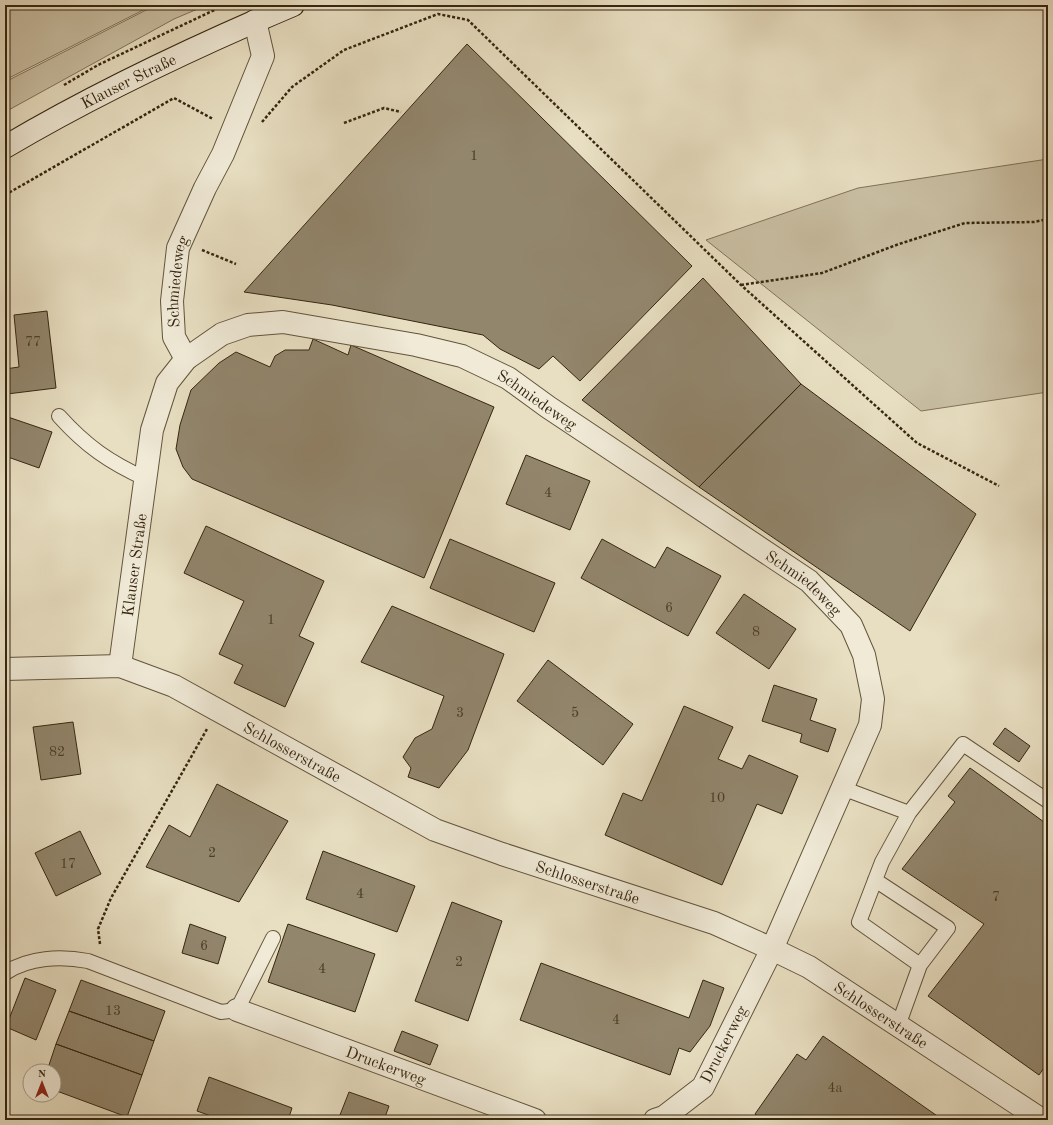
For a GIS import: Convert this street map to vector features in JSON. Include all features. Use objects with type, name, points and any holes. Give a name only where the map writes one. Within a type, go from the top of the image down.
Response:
[{"type":"street","name":"Klauser Straße","points":[[5,147],[60,114],[155,66],[293,5]]},
{"type":"street","name":"Schmiedeweg","points":[[255,21],[263,56],[233,131],[178,248],[172,301],[174,337],[186,358],[222,334],[248,326],[283,322],[416,345],[462,356],[508,378],[548,407],[809,581],[850,625],[864,656],[873,699],[870,726],[772,949]]},
{"type":"street","name":"Klauser Straße","points":[[120,666],[152,430],[167,383],[186,358]]},
{"type":"street","points":[[6,666],[120,666]]},
{"type":"street","name":"Schlosserstraße","points":[[120,666],[174,686],[435,830],[502,854],[714,923],[809,967],[1042,1120]]},
{"type":"street","name":"Druckerweg","points":[[661,1119],[703,1087],[772,949]]},
{"type":"street","name":"Druckerweg","points":[[237,1010],[535,1120]]},
{"type":"lane","points":[[59,416],[79,438],[100,455],[146,479]]},
{"type":"lane","points":[[920,965],[859,922],[882,862],[909,813],[963,744],[1048,801]]},
{"type":"lane","points":[[842,788],[909,813]]},
{"type":"lane","points":[[875,880],[948,928],[920,965],[898,1026]]},
{"type":"lane","points":[[5,973],[10,969],[38,960],[65,957],[88,961],[221,1012],[237,1010],[272,938]]},
{"type":"path","points":[[261,124],[292,87],[344,50],[438,14],[468,20],[741,285],[917,443],[999,486]]},
{"type":"path","points":[[5,195],[174,98],[233,131]]},
{"type":"path","points":[[344,122],[384,108],[401,112]]},
{"type":"path","points":[[741,285],[822,273],[899,244],[966,223],[1034,222],[1048,219]]},
{"type":"path","points":[[202,250],[236,264]]},
{"type":"path","points":[[103,947],[99,943],[98,929],[111,898],[219,710]]},
{"type":"shaded area","points":[[5,5],[153,5],[5,80]]},
{"type":"shaded area","points":[[156,5],[207,5],[174,19],[5,112],[5,82]]},
{"type":"shaded area","points":[[1048,159],[1048,392],[921,411],[706,240],[858,188]]},
{"type":"building","points":[[467,44],[692,266],[580,381],[553,356],[539,369],[500,349],[483,335],[332,305],[244,292]]},
{"type":"building","points":[[703,278],[801,384],[699,487],[582,400]]},
{"type":"building","points":[[47,311],[56,388],[7,394],[5,369],[19,367],[14,315]]},
{"type":"building","points":[[313,339],[348,355],[351,345],[494,407],[424,578],[192,479],[183,467],[176,449],[180,425],[191,390],[219,363],[236,352],[270,367],[275,356],[285,350],[309,350]]},
{"type":"building","points":[[801,384],[976,514],[910,631],[699,487]]},
{"type":"building","points":[[5,416],[52,432],[39,468],[5,456]]},
{"type":"building","points":[[526,455],[590,481],[570,530],[506,504]]},
{"type":"building","points":[[206,526],[324,581],[299,636],[314,643],[285,707],[234,683],[243,665],[219,654],[244,601],[184,573]]},
{"type":"building","points":[[450,539],[555,583],[534,632],[430,588]]},
{"type":"building","points":[[602,539],[655,568],[667,547],[721,576],[688,636],[581,578]]},
{"type":"building","points":[[744,594],[796,629],[769,669],[716,633]]},
{"type":"building","points":[[392,606],[504,654],[468,750],[439,788],[408,777],[411,768],[403,757],[415,738],[432,729],[444,696],[361,662]]},
{"type":"building","points":[[548,660],[633,724],[603,765],[517,701]]},
{"type":"building","points":[[774,685],[817,699],[810,720],[836,729],[828,752],[800,742],[802,734],[762,721]]},
{"type":"building","points":[[684,706],[733,727],[718,759],[742,769],[749,755],[798,776],[782,814],[757,804],[722,885],[605,835],[623,793],[642,801]]},
{"type":"building","points":[[73,722],[81,774],[41,780],[33,727]]},
{"type":"building","points":[[1005,728],[1030,746],[1019,762],[993,744]]},
{"type":"building","points":[[970,768],[1048,825],[1048,1062],[1039,1075],[928,996],[984,924],[902,869],[955,802],[948,796]]},
{"type":"building","points":[[217,784],[288,821],[239,902],[146,867],[169,825],[190,837]]},
{"type":"building","points":[[80,831],[101,874],[56,896],[35,853]]},
{"type":"building","points":[[323,851],[415,886],[397,932],[306,899]]},
{"type":"building","points":[[452,902],[502,921],[468,1021],[415,1001]]},
{"type":"building","points":[[190,924],[226,937],[218,964],[182,953]]},
{"type":"building","points":[[288,924],[375,954],[355,1012],[268,982]]},
{"type":"building","points":[[541,963],[689,1018],[703,980],[724,988],[710,1026],[690,1052],[679,1048],[670,1075],[520,1020]]},
{"type":"building","points":[[25,978],[56,990],[36,1040],[6,1027]]},
{"type":"building","points":[[81,980],[165,1011],[154,1041],[69,1011]]},
{"type":"building","points":[[69,1011],[154,1041],[142,1075],[56,1044]]},
{"type":"building","points":[[402,1031],[438,1045],[430,1065],[394,1051]]},
{"type":"building","points":[[823,1036],[943,1120],[764,1120],[755,1114],[797,1054],[806,1060]]},
{"type":"building","points":[[56,1044],[142,1075],[127,1117],[62,1093],[62,1063],[50,1063]]},
{"type":"building","points":[[209,1077],[292,1108],[288,1120],[222,1120],[197,1111]]},
{"type":"building","points":[[349,1092],[389,1106],[384,1120],[338,1120]]}]
